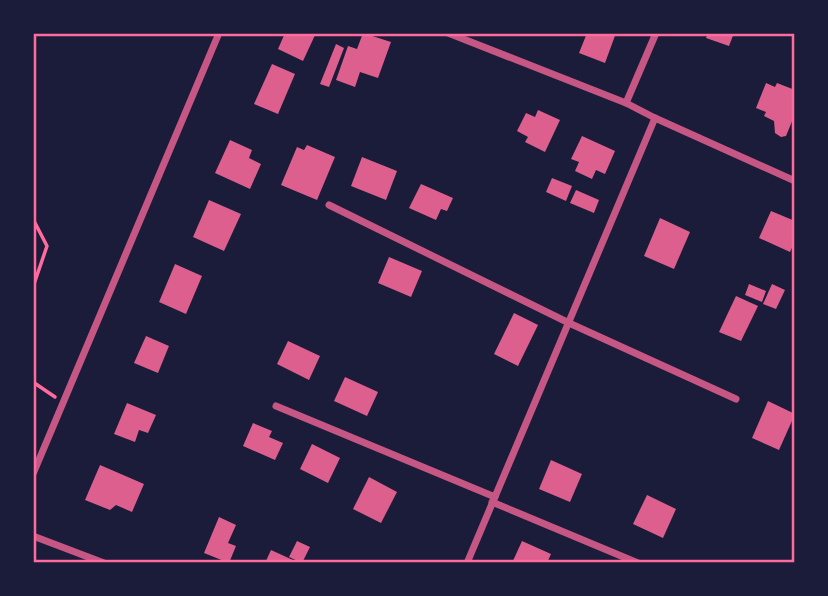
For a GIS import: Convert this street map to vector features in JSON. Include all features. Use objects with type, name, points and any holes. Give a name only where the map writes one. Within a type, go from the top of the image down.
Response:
[{"type":"street","points":[[33,474],[219,33]]},
{"type":"street","points":[[447,33],[626,103],[795,181]]},
{"type":"street","points":[[626,103],[656,33]]},
{"type":"street","points":[[467,563],[655,118]]},
{"type":"street","points":[[329,205],[569,323],[736,398]]},
{"type":"street","points":[[276,406],[638,563]]},
{"type":"street","points":[[33,536],[104,563]]},
{"type":"path","points":[[33,219],[47,246],[33,287]]},
{"type":"path","points":[[33,382],[63,403]]},
{"type":"building","points":[[285,33],[316,33],[303,61],[278,49]]},
{"type":"building","points":[[363,33],[391,42],[378,78],[360,72],[355,87],[336,80],[348,46],[357,49]]},
{"type":"building","points":[[587,33],[616,33],[605,63],[579,53]]},
{"type":"building","points":[[708,33],[734,33],[729,46],[706,38]]},
{"type":"building","points":[[336,44],[344,48],[329,87],[320,84]]},
{"type":"building","points":[[272,64],[295,74],[278,114],[254,104]]},
{"type":"building","points":[[766,83],[775,87],[777,83],[795,90],[795,114],[786,136],[781,137],[775,133],[774,121],[764,116],[766,112],[756,108]]},
{"type":"building","points":[[538,110],[560,120],[545,152],[525,142],[528,137],[517,131],[526,113],[535,117]]},
{"type":"building","points":[[582,136],[615,151],[605,174],[596,170],[592,179],[575,171],[579,162],[571,159]]},
{"type":"building","points":[[230,140],[252,150],[249,158],[261,164],[250,189],[215,173]]},
{"type":"building","points":[[307,145],[335,157],[317,200],[281,185],[297,147],[304,150]]},
{"type":"building","points":[[362,157],[397,171],[386,200],[351,186]]},
{"type":"building","points":[[552,178],[572,186],[566,201],[546,192]]},
{"type":"building","points":[[421,184],[453,198],[447,211],[441,209],[436,220],[409,208]]},
{"type":"building","points":[[576,190],[599,200],[594,213],[570,203]]},
{"type":"building","points":[[209,200],[241,214],[224,251],[193,237]]},
{"type":"building","points":[[771,211],[795,221],[795,241],[790,252],[759,238]]},
{"type":"building","points":[[660,218],[690,232],[674,269],[644,256]]},
{"type":"building","points":[[389,257],[422,271],[411,297],[378,283]]},
{"type":"building","points":[[175,264],[202,276],[186,314],[159,302]]},
{"type":"building","points":[[749,284],[766,291],[762,302],[745,295]]},
{"type":"building","points":[[772,284],[785,290],[776,309],[763,304]]},
{"type":"building","points":[[736,296],[758,306],[741,341],[719,332]]},
{"type":"building","points":[[514,313],[538,325],[518,366],[494,354]]},
{"type":"building","points":[[146,336],[169,346],[158,373],[134,363]]},
{"type":"building","points":[[288,341],[320,356],[309,380],[277,364]]},
{"type":"building","points":[[345,377],[378,392],[367,416],[334,401]]},
{"type":"building","points":[[768,401],[795,414],[779,450],[752,438]]},
{"type":"building","points":[[127,403],[156,415],[148,433],[139,430],[135,442],[114,434]]},
{"type":"building","points":[[253,423],[272,431],[269,437],[283,443],[275,460],[243,446]]},
{"type":"building","points":[[312,444],[340,458],[328,483],[300,469]]},
{"type":"building","points":[[551,460],[582,474],[570,502],[539,489]]},
{"type":"building","points":[[100,465],[144,484],[132,512],[116,505],[110,510],[85,500]]},
{"type":"building","points":[[369,477],[397,492],[381,523],[353,509]]},
{"type":"building","points":[[647,495],[676,509],[663,538],[633,524]]},
{"type":"building","points":[[219,517],[236,525],[228,543],[236,546],[229,563],[204,553]]},
{"type":"building","points":[[297,541],[310,547],[302,563],[289,557]]},
{"type":"building","points":[[522,541],[551,554],[547,563],[512,563]]},
{"type":"building","points":[[271,550],[293,560],[291,563],[265,563]]}]
